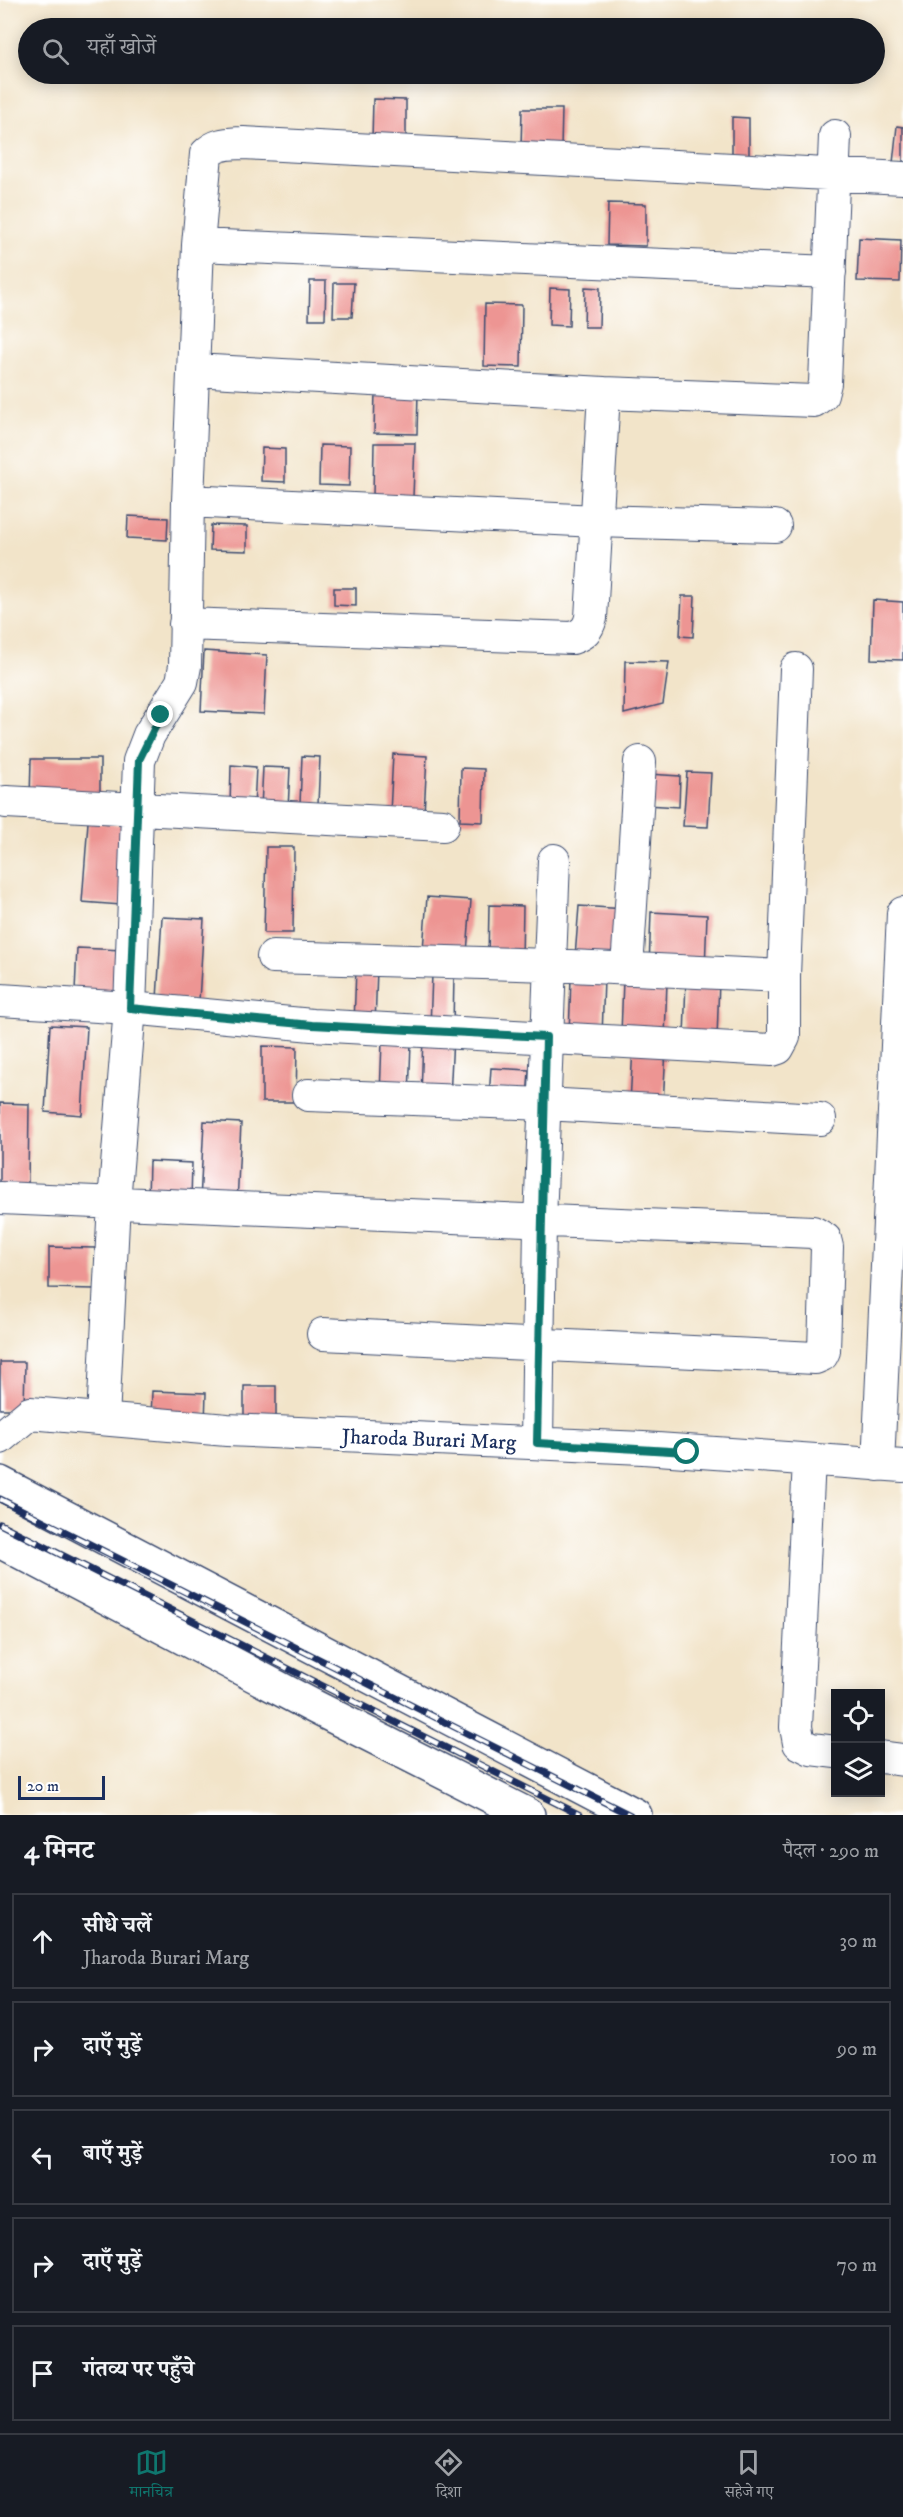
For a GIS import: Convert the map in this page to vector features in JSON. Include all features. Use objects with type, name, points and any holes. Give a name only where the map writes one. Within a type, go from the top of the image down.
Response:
[{"type":"main road","points":[[0,1483],[635,1815]]},
{"type":"main road","points":[[0,1541],[309,1704],[528,1815]]},
{"type":"street","points":[[194,370],[604,393],[814,401],[822,394],[825,383],[835,136]]},
{"type":"street","points":[[103,1419],[114,1202],[130,1008],[139,760],[149,735],[182,682],[185,666],[184,624],[198,245],[206,154],[213,147],[222,144],[243,142],[903,178]]},
{"type":"street","points":[[198,245],[830,272]]},
{"type":"street","points":[[184,624],[572,638],[581,635],[588,628],[591,618],[604,393]]},
{"type":"street","points":[[188,501],[596,521],[774,526]]},
{"type":"street","points":[[0,1000],[130,1008],[312,1025],[771,1050],[778,1048],[784,1036],[784,976],[796,669]]},
{"type":"street","points":[[627,969],[640,762]]},
{"type":"street","points":[[6,802],[443,825]]},
{"type":"street","points":[[537,1443],[540,1221],[554,860]]},
{"type":"street","points":[[891,1466],[903,913]]},
{"type":"street","points":[[273,957],[549,965],[784,976]]},
{"type":"street","points":[[308,1095],[544,1104],[820,1119]]},
{"type":"street","points":[[0,1198],[813,1232],[825,1239],[827,1247],[825,1344],[822,1355],[815,1358],[323,1334]]},
{"type":"street","name":"Jharoda Burari Marg","points":[[0,1438],[15,1411],[227,1430],[537,1443],[891,1466]]},
{"type":"street","points":[[809,1460],[796,1727],[799,1743],[811,1749],[831,1751]]},
{"type":"street","points":[[885,1758],[903,1760]]},
{"type":"building","points":[[373,99],[406,100],[406,141],[372,140]]},
{"type":"building","points":[[522,109],[562,109],[561,149],[521,148]]},
{"type":"building","points":[[732,117],[749,118],[749,155],[732,155]]},
{"type":"building","points":[[897,126],[903,127],[903,164],[893,163]]},
{"type":"building","points":[[608,203],[646,204],[646,246],[607,245]]},
{"type":"building","points":[[859,238],[901,240],[900,282],[857,281]]},
{"type":"building","points":[[310,281],[326,281],[325,319],[309,319]]},
{"type":"building","points":[[334,283],[354,283],[352,317],[333,317]]},
{"type":"building","points":[[585,287],[600,288],[599,327],[584,327]]},
{"type":"building","points":[[550,288],[570,289],[569,326],[549,325]]},
{"type":"building","points":[[485,304],[522,305],[521,367],[484,366]]},
{"type":"building","points":[[375,390],[418,391],[417,434],[374,433]]},
{"type":"building","points":[[374,443],[415,443],[413,497],[373,496]]},
{"type":"building","points":[[320,445],[350,446],[349,486],[319,485]]},
{"type":"building","points":[[262,448],[285,449],[285,482],[261,481]]},
{"type":"building","points":[[128,516],[168,518],[167,540],[127,538]]},
{"type":"building","points":[[211,525],[247,526],[247,551],[210,550]]},
{"type":"building","points":[[334,588],[356,588],[356,606],[334,605]]},
{"type":"building","points":[[682,596],[695,596],[693,637],[680,636]]},
{"type":"building","points":[[873,600],[903,602],[903,660],[871,659]]},
{"type":"building","points":[[204,651],[267,655],[264,714],[201,711]]},
{"type":"building","points":[[625,661],[669,662],[663,704],[624,714]]},
{"type":"building","points":[[393,754],[427,756],[424,814],[390,813]]},
{"type":"building","points":[[302,756],[320,757],[318,804],[300,803]]},
{"type":"building","points":[[31,759],[100,759],[100,800],[30,799]]},
{"type":"building","points":[[231,765],[256,767],[254,808],[230,807]]},
{"type":"building","points":[[263,767],[290,768],[288,810],[261,808]]},
{"type":"building","points":[[461,768],[484,769],[483,822],[460,821]]},
{"type":"building","points":[[687,772],[711,773],[708,827],[683,826]]},
{"type":"building","points":[[648,774],[680,776],[679,807],[647,805]]},
{"type":"building","points":[[88,822],[127,825],[121,905],[82,902]]},
{"type":"building","points":[[266,847],[294,847],[293,933],[264,933]]},
{"type":"building","points":[[427,897],[471,900],[467,953],[423,950]]},
{"type":"building","points":[[489,905],[523,906],[522,960],[488,960]]},
{"type":"building","points":[[579,906],[626,909],[622,960],[575,957]]},
{"type":"building","points":[[651,912],[707,915],[705,970],[649,967]]},
{"type":"building","points":[[162,917],[204,919],[199,1001],[157,999]]},
{"type":"building","points":[[77,948],[123,950],[121,994],[75,991]]},
{"type":"building","points":[[356,968],[377,969],[375,1025],[354,1024]]},
{"type":"building","points":[[432,974],[454,975],[453,1027],[430,1027]]},
{"type":"building","points":[[571,978],[604,979],[602,1037],[569,1035]]},
{"type":"building","points":[[686,979],[719,980],[717,1039],[684,1038]]},
{"type":"building","points":[[623,980],[667,982],[665,1037],[621,1035]]},
{"type":"building","points":[[50,1025],[87,1027],[82,1115],[45,1112]]},
{"type":"building","points":[[423,1036],[453,1037],[450,1098],[421,1097]]},
{"type":"building","points":[[382,1041],[411,1043],[409,1096],[380,1095]]},
{"type":"building","points":[[262,1046],[297,1047],[296,1102],[262,1102]]},
{"type":"building","points":[[633,1047],[666,1049],[663,1105],[630,1103]]},
{"type":"building","points":[[491,1068],[529,1070],[527,1100],[489,1098]]},
{"type":"building","points":[[0,1103],[29,1104],[28,1187],[0,1186]]},
{"type":"building","points":[[204,1121],[241,1123],[237,1204],[200,1202]]},
{"type":"building","points":[[149,1161],[192,1163],[191,1201],[148,1199]]},
{"type":"building","points":[[49,1247],[95,1248],[95,1289],[49,1288]]},
{"type":"building","points":[[0,1362],[25,1362],[24,1409],[0,1409]]},
{"type":"building","points":[[244,1386],[276,1386],[276,1425],[244,1425]]},
{"type":"building","points":[[152,1391],[206,1393],[205,1423],[151,1421]]},
{"type":"railway","points":[[0,1499],[630,1815]]},
{"type":"railway","points":[[0,1524],[580,1815]]},
{"type":"route","points":[[161,715],[149,735],[139,760],[130,1008],[312,1025],[546,1037],[540,1221],[537,1443],[687,1452]]}]
